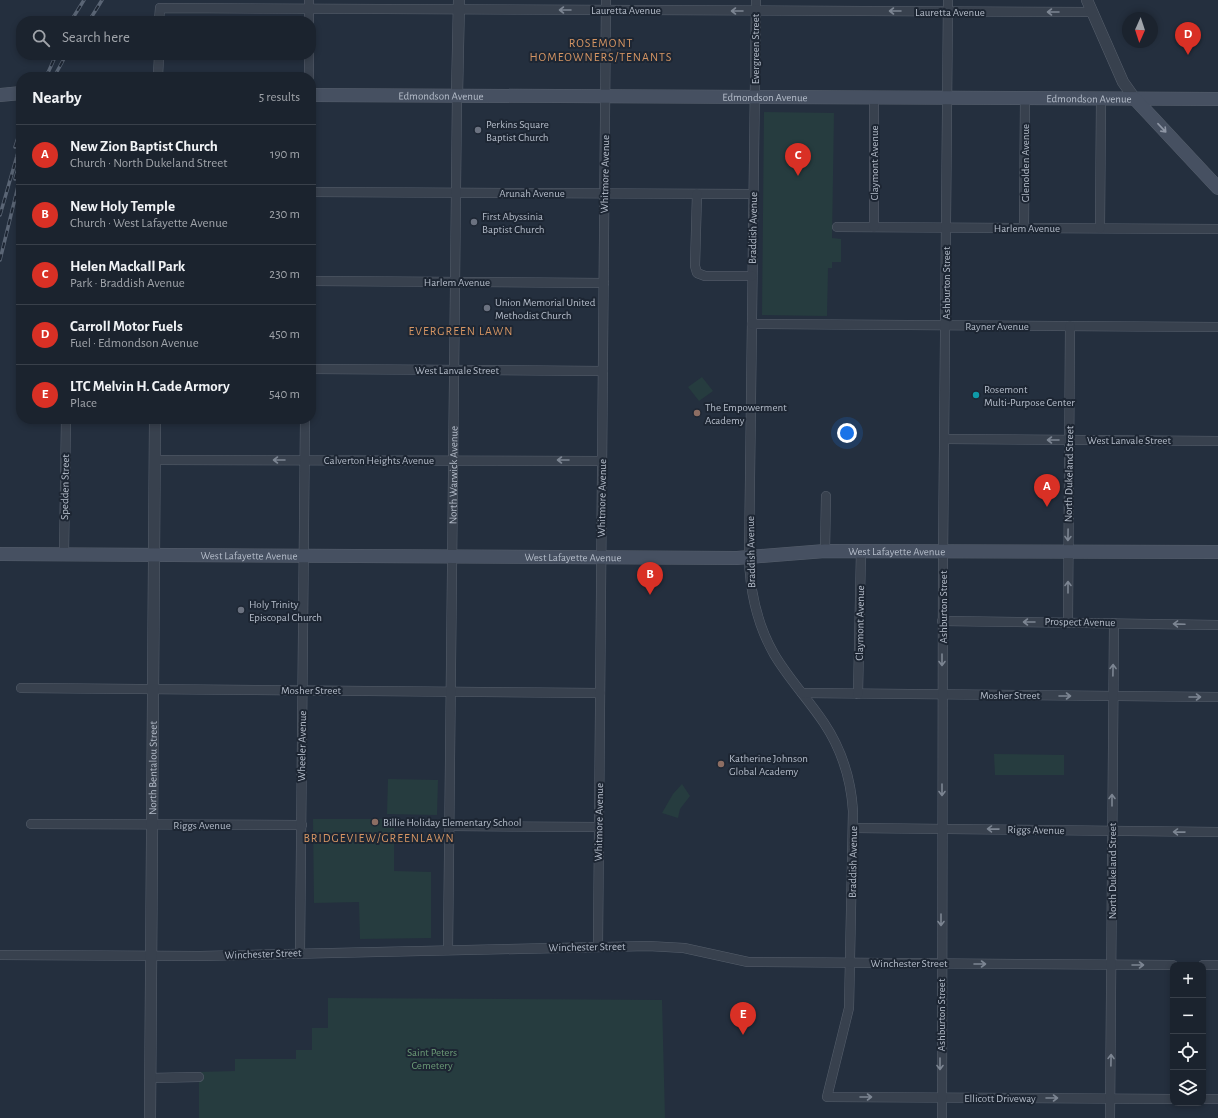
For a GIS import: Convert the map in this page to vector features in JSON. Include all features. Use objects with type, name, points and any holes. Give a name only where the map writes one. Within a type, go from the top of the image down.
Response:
[{"type":"main road","points":[[0,95],[16,93]]},
{"type":"main road","name":"Edmondson Avenue","points":[[316,95],[1218,99]]},
{"type":"main road","points":[[1135,99],[1218,188]]},
{"type":"main road","name":"West Lafayette Avenue","points":[[0,554],[749,558],[825,551],[1218,552]]},
{"type":"street","name":"Whitmore Avenue","points":[[598,947],[606,0]]},
{"type":"street","name":"Evergreen Street","points":[[755,98],[756,0]]},
{"type":"street","name":"Ashburton Street","points":[[942,1118],[940,1098],[942,621],[944,551],[948,0]]},
{"type":"street","points":[[1087,0],[1123,82],[1135,99]]},
{"type":"street","name":"Lauretta Avenue","points":[[159,16],[160,8],[309,4],[458,5],[606,10],[1092,12]]},
{"type":"street","points":[[309,4],[309,16]]},
{"type":"street","name":"North Warwick Avenue","points":[[448,950],[458,5]]},
{"type":"street","points":[[158,72],[159,60]]},
{"type":"street","points":[[309,60],[309,72]]},
{"type":"street","name":"Braddish Avenue","points":[[755,98],[749,558],[751,589],[760,622],[775,655],[832,736],[846,766],[852,795],[854,828],[849,1008],[827,1097]]},
{"type":"street","name":"Claymont Avenue","points":[[874,98],[874,227]]},
{"type":"street","name":"Glenolden Avenue","points":[[1024,228],[1025,99]]},
{"type":"street","points":[[1100,99],[1100,228]]},
{"type":"street","name":"Arunah Avenue","points":[[316,192],[753,194]]},
{"type":"street","points":[[697,194],[695,266],[697,273],[705,276],[752,276]]},
{"type":"street","name":"Harlem Avenue","points":[[837,227],[1218,229]]},
{"type":"street","name":"Harlem Avenue","points":[[316,281],[604,282]]},
{"type":"street","name":"Rayner Avenue","points":[[752,324],[1218,327]]},
{"type":"street","name":"North Dukeland Street","points":[[1068,622],[1070,326]]},
{"type":"street","name":"West Lanvale Street","points":[[316,369],[603,371]]},
{"type":"street","name":"Spedden Street","points":[[64,554],[66,424]]},
{"type":"street","name":"North Bentalou Street","points":[[150,1118],[155,424]]},
{"type":"street","name":"Wheeler Avenue","points":[[300,953],[305,424]]},
{"type":"street","name":"West Lanvale Street","points":[[945,440],[1218,441]]},
{"type":"street","name":"Calverton Heights Avenue","points":[[155,460],[602,461]]},
{"type":"street","points":[[825,551],[826,496]]},
{"type":"street","name":"Claymont Avenue","points":[[858,694],[861,551]]},
{"type":"street","name":"Prospect Avenue","points":[[942,621],[1218,625]]},
{"type":"street","name":"North Dukeland Street","points":[[1110,1118],[1114,623]]},
{"type":"street","name":"Mosher Street","points":[[21,688],[600,693]]},
{"type":"street","name":"Mosher Street","points":[[802,693],[1218,697]]},
{"type":"street","name":"Riggs Avenue","points":[[31,824],[302,825]]},
{"type":"street","points":[[450,826],[599,827]]},
{"type":"street","name":"Riggs Avenue","points":[[854,828],[1218,832]]},
{"type":"street","name":"Winchester Street","points":[[0,955],[151,956],[667,946],[700,951],[725,958],[748,962],[1170,965]]},
{"type":"street","points":[[1206,965],[1218,965]]},
{"type":"street","points":[[150,1078],[199,1077]]},
{"type":"street","name":"Ellicott Driveway","points":[[827,1097],[1170,1099]]},
{"type":"street","points":[[1206,1099],[1218,1099]]},
{"type":"green space","points":[[764,112],[834,113],[832,238],[841,239],[841,262],[832,262],[832,268],[828,268],[827,316],[762,315]]},
{"type":"green space","points":[[702,377],[713,391],[699,401],[688,387]]},
{"type":"green space","points":[[994,754],[1064,755],[1064,775],[995,775]]},
{"type":"green space","points":[[388,779],[438,780],[437,815],[387,814]]},
{"type":"green space","points":[[682,784],[690,796],[680,809],[678,818],[662,813],[673,794]]},
{"type":"green space","points":[[313,819],[394,819],[394,871],[431,872],[431,938],[360,939],[359,902],[314,903]]},
{"type":"green space","name":"Saint Peters Cemetery","points":[[328,998],[662,1000],[665,1118],[199,1118],[199,1072],[235,1071],[235,1059],[296,1059],[296,1050],[312,1050],[312,1028],[328,1028]]},
{"type":"railway","points":[[74,16],[84,0]]},
{"type":"railway","points":[[92,16],[102,0]]},
{"type":"railway","points":[[48,72],[54,60]]},
{"type":"railway","points":[[57,72],[63,60]]},
{"type":"railway","points":[[0,215],[16,159]]},
{"type":"railway","points":[[0,260],[16,194]]},
{"type":"place","name":"Carroll Motor Fuels","points":[[1188,55]]},
{"type":"place","name":"Perkins Square Baptist Church","points":[[478,130]]},
{"type":"place","name":"Helen Mackall Park","points":[[798,176]]},
{"type":"place","name":"First Abyssinia Baptist Church","points":[[474,222]]},
{"type":"place","name":"Union Memorial United Methodist Church","points":[[487,308]]},
{"type":"place","name":"Rosemont Multi-Purpose Center","points":[[976,395]]},
{"type":"place","name":"The Empowerment Academy","points":[[697,413]]},
{"type":"place","name":"New Zion Baptist Church","points":[[1047,507]]},
{"type":"place","name":"New Holy Temple","points":[[650,595]]},
{"type":"place","name":"Holy Trinity Episcopal Church","points":[[241,610]]},
{"type":"place","name":"Katherine Johnson Global Academy","points":[[721,764]]},
{"type":"place","name":"Billie Holiday Elementary School","points":[[375,822]]},
{"type":"place","name":"LTC Melvin H. Cade Armory","points":[[743,1035]]},
{"type":"district","name":"ROSEMONT HOMEOWNERS/TENANTS","points":[[601,50]]},
{"type":"district","name":"EVERGREEN LAWN","points":[[461,331]]},
{"type":"district","name":"BRIDGEVIEW/GREENLAWN","points":[[379,838]]}]
